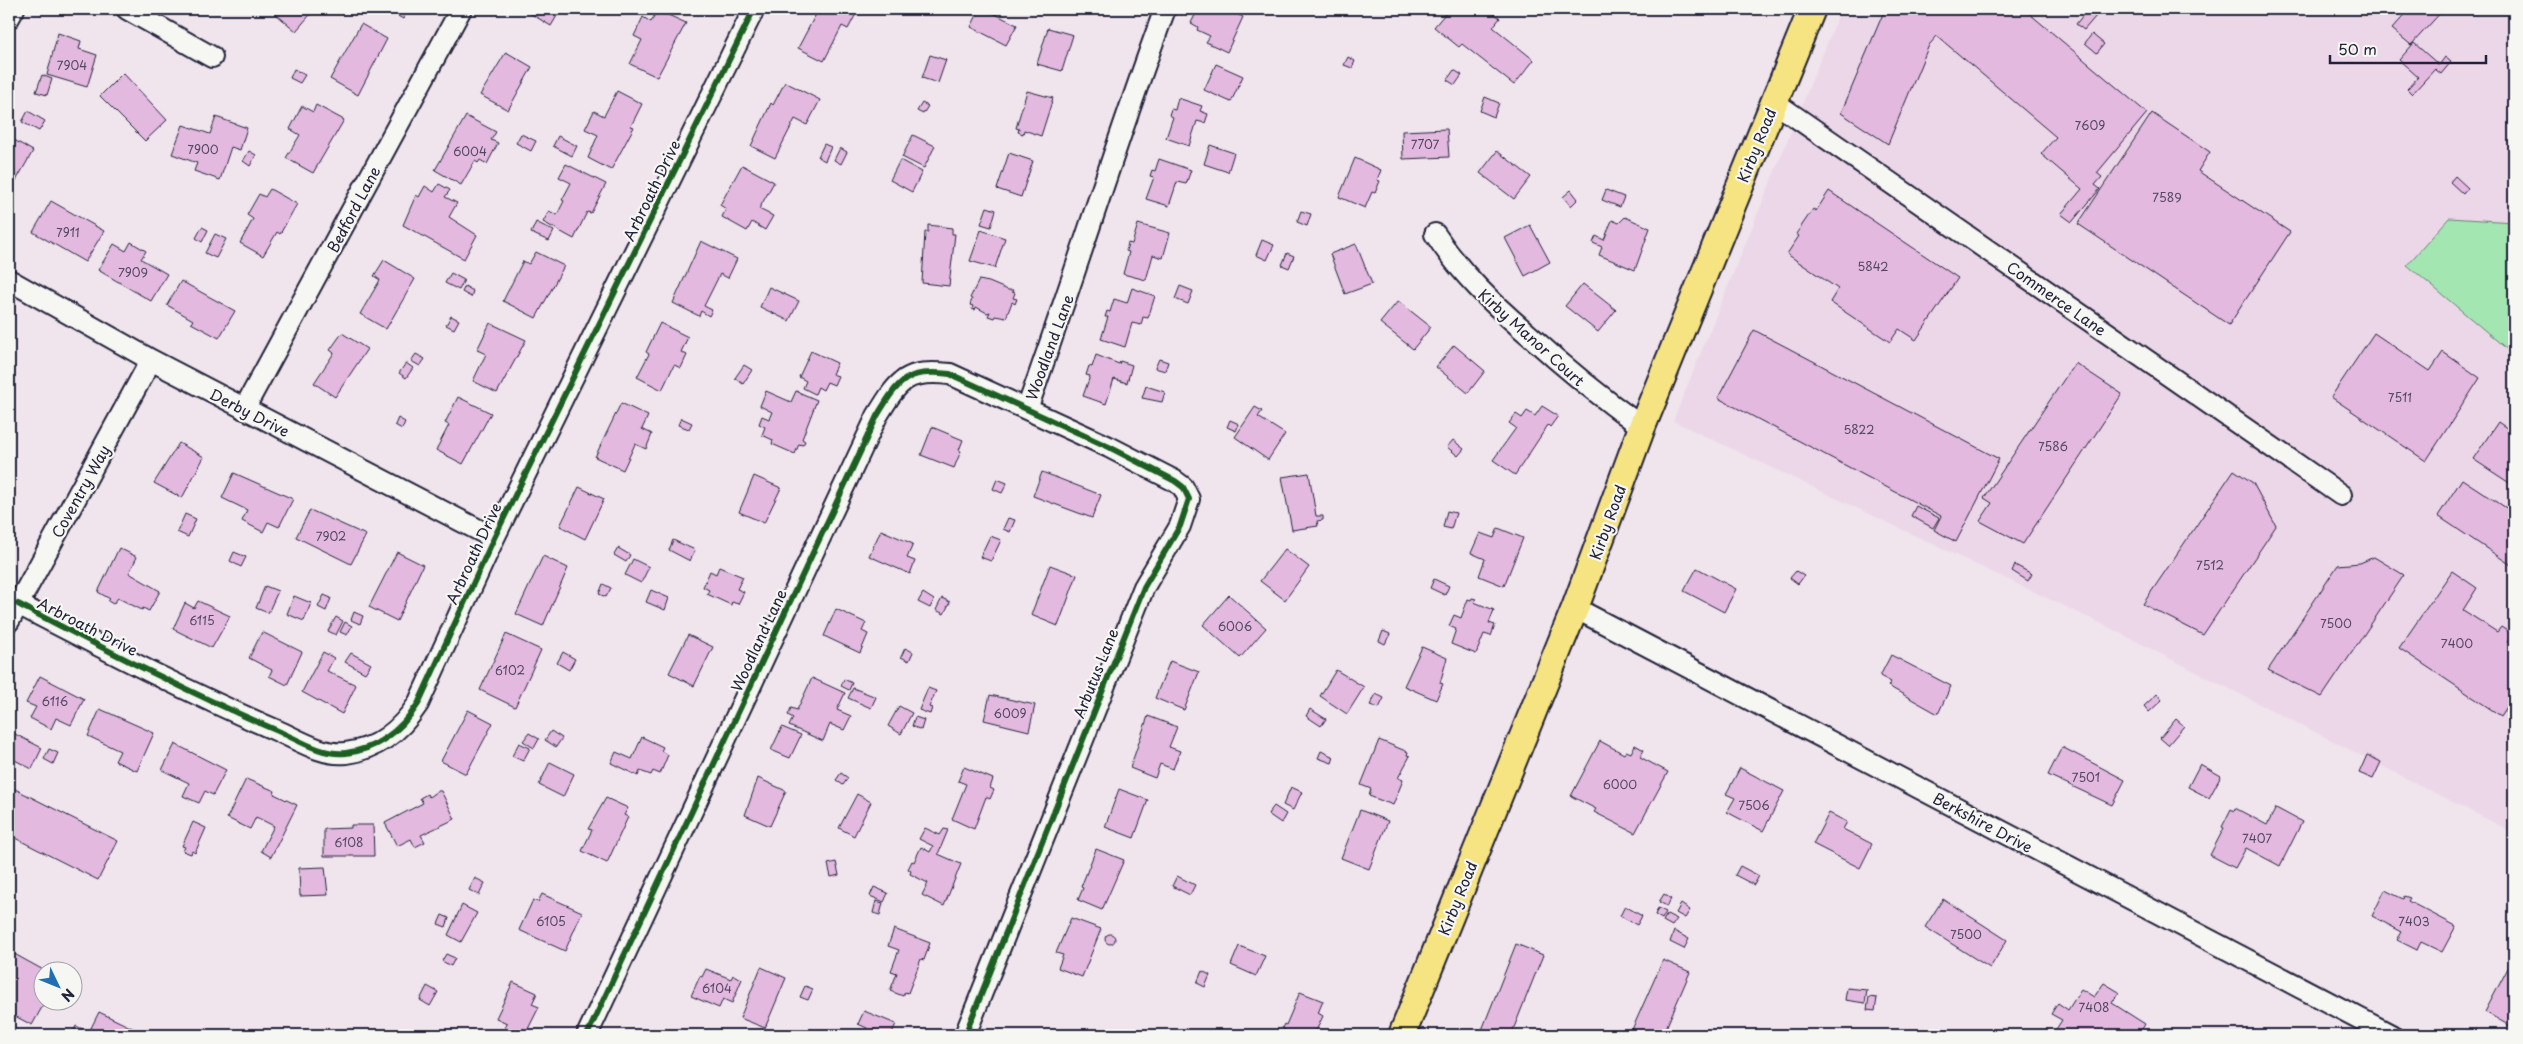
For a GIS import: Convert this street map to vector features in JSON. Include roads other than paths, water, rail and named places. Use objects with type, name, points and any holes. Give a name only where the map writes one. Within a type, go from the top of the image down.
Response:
[{"type":"main road","name":"Kirby Road","points":[[1402,1035],[1575,608],[1642,427],[1812,9]]},
{"type":"street","points":[[9,18],[14,9]]},
{"type":"street","points":[[127,9],[212,57]]},
{"type":"street","name":"Bedford Lane","points":[[244,408],[461,9]]},
{"type":"street","name":"Arbroath Drive","points":[[13,612],[114,654],[251,720],[322,750],[344,753],[367,748],[385,741],[406,723],[418,704],[494,538],[754,9]]},
{"type":"street","name":"Woodland Lane","points":[[586,1035],[873,425],[892,393],[905,380],[918,373],[928,371],[950,374],[1027,409],[1071,286],[1125,116],[1165,9]]},
{"type":"street","name":"Commerce Lane","points":[[1774,102],[2341,495]]},
{"type":"street","name":"Kirby Manor Court","points":[[1435,234],[1462,272],[1496,306],[1584,384],[1642,427]]},
{"type":"street","name":"Derby Drive","points":[[9,280],[151,360],[494,538]]},
{"type":"street","name":"Coventry Way","points":[[13,612],[151,360]]},
{"type":"street","name":"Arbutus Lane","points":[[965,1035],[1144,587],[1180,526],[1189,499],[1183,487],[1175,481],[1027,409]]},
{"type":"street","name":"Berkshire Drive","points":[[1575,608],[2391,1035]]}]
